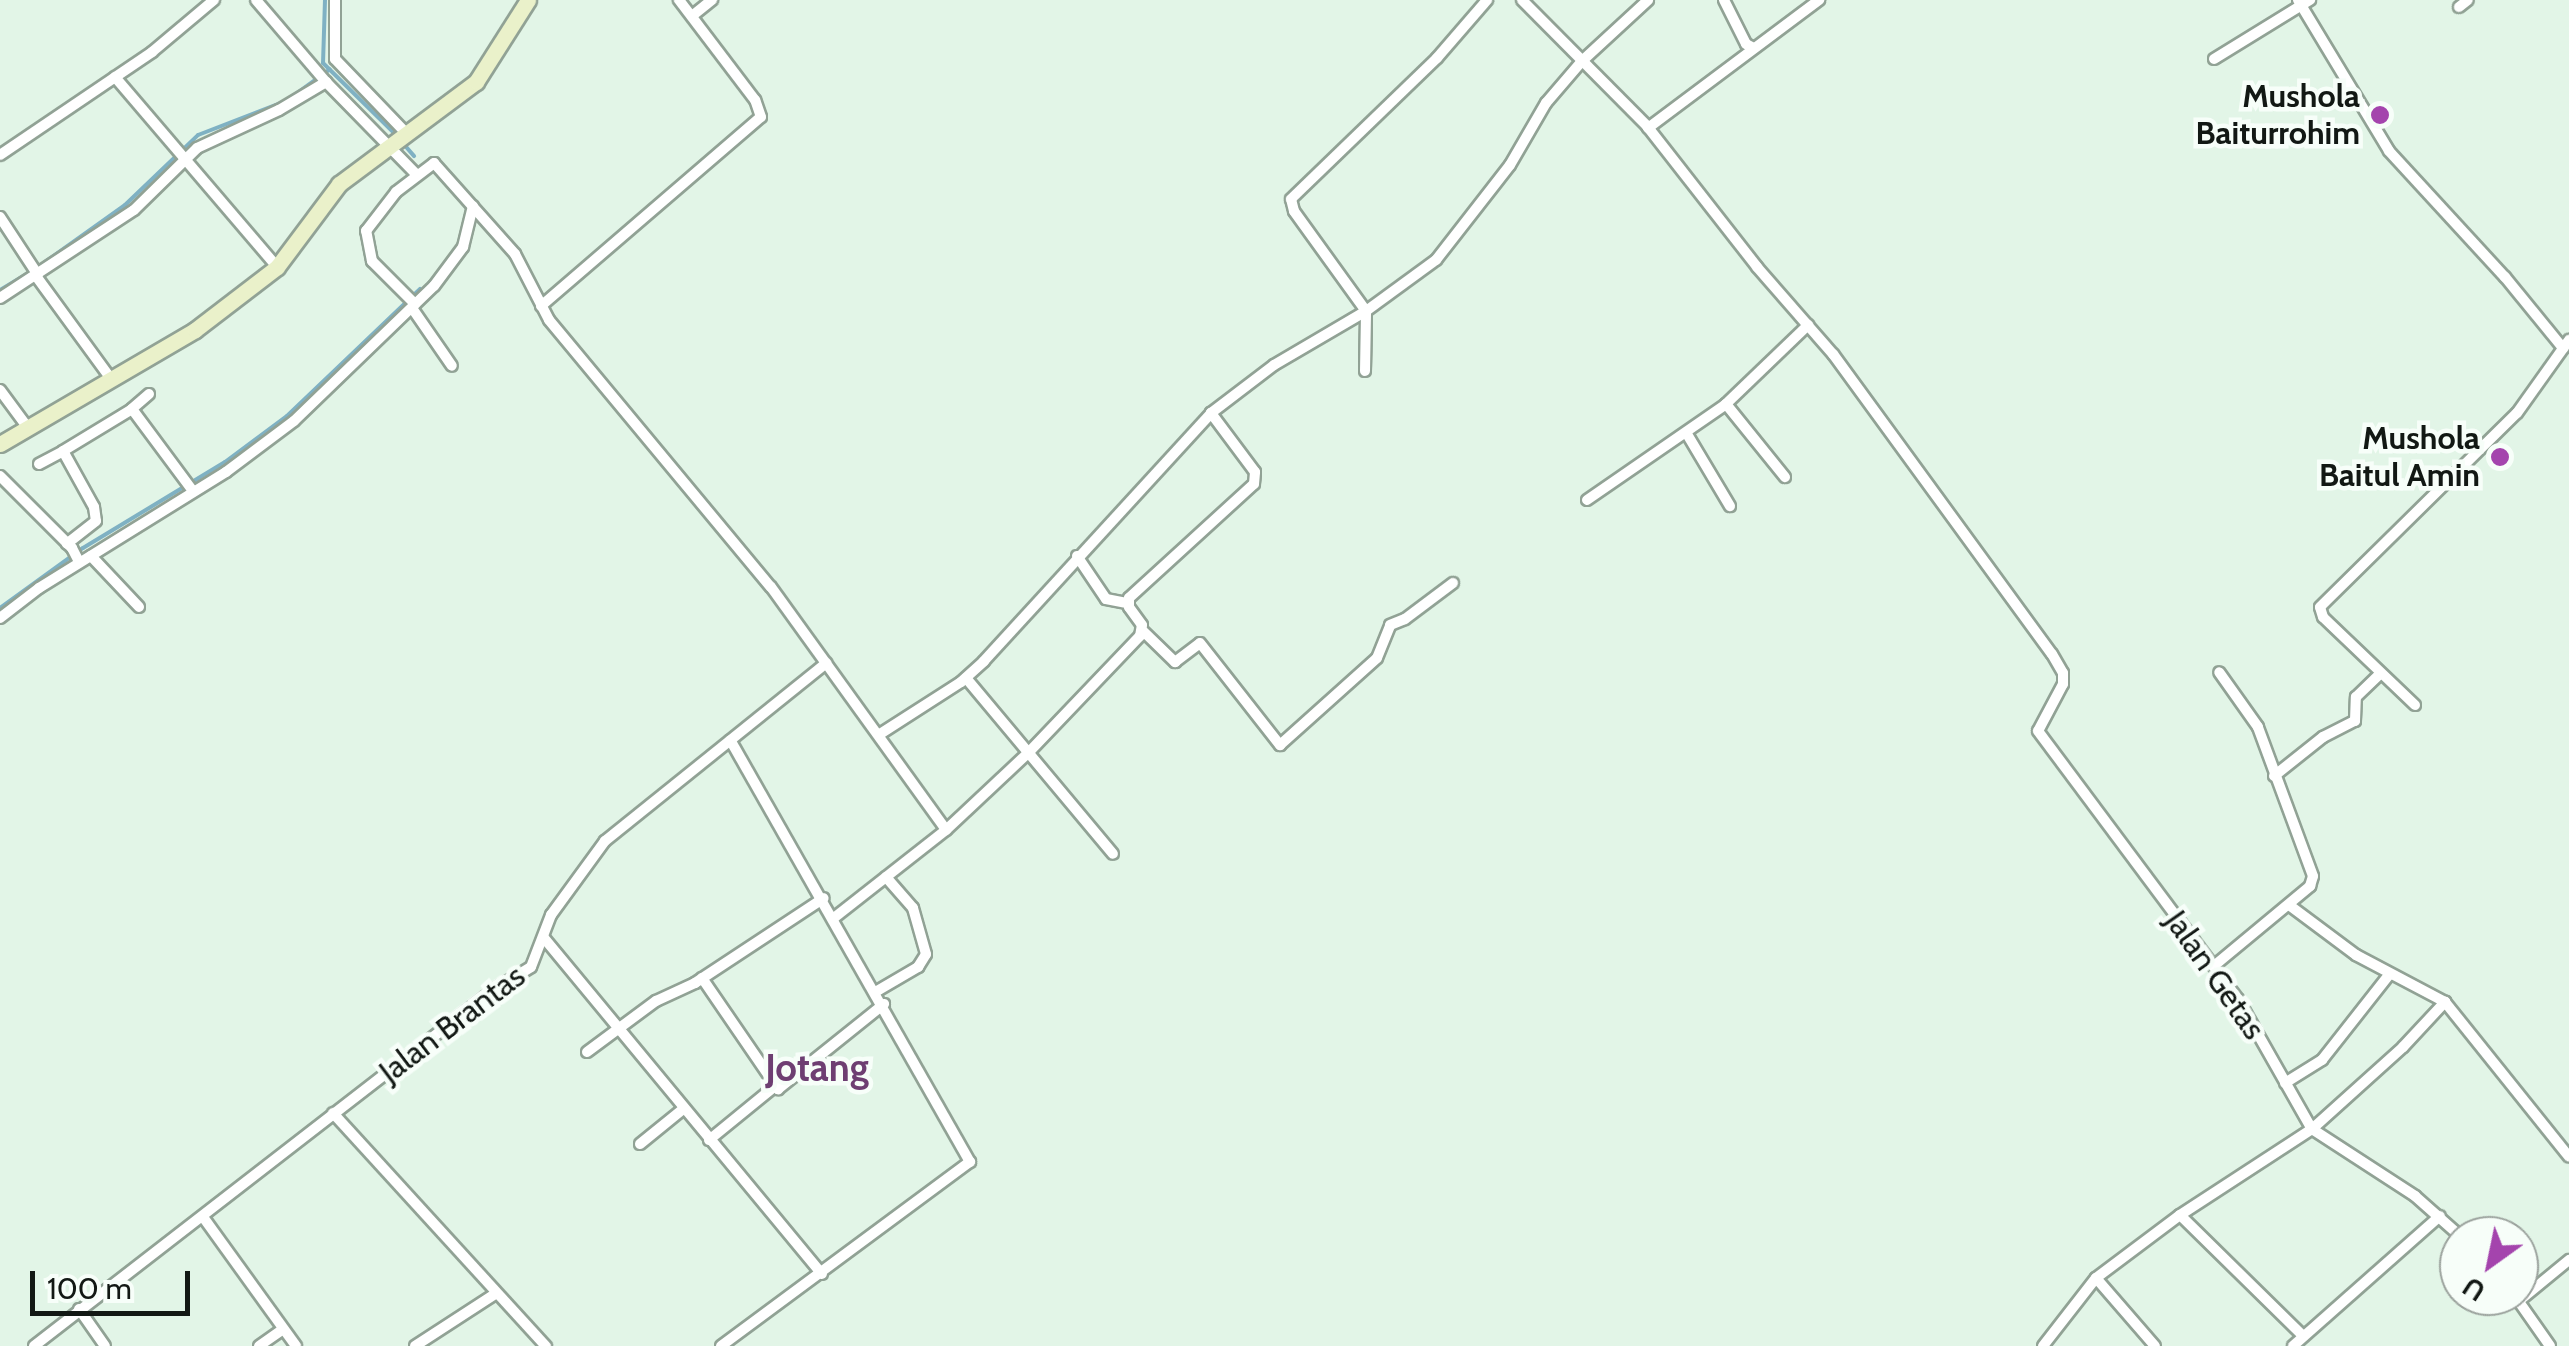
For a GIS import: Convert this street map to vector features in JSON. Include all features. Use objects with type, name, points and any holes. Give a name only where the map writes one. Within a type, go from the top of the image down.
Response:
[{"type":"main road","points":[[0,444],[195,330],[276,268],[339,184],[476,82],[528,0]]},
{"type":"street","points":[[0,154],[115,78],[214,0]]},
{"type":"street","points":[[256,0],[324,77],[399,142]]},
{"type":"street","points":[[336,0],[335,58],[399,142],[415,173]]},
{"type":"street","points":[[541,306],[761,117],[756,100],[679,0]]},
{"type":"street","points":[[692,16],[712,0]]},
{"type":"street","points":[[1365,371],[1366,310],[1294,211],[1291,200],[1437,58],[1487,0]]},
{"type":"street","points":[[1522,0],[1648,128],[1757,268],[1808,325],[1726,404],[1587,500]]},
{"type":"street","points":[[880,734],[966,678],[1211,413],[1312,339],[1415,278],[1450,244],[1510,165],[1546,103],[1582,61],[1648,0]]},
{"type":"street","points":[[1724,0],[1746,44],[1754,48]]},
{"type":"street","points":[[1648,128],[1819,0]]},
{"type":"street","points":[[2214,59],[2303,2],[2389,152],[2566,344],[2517,413],[2321,604],[2323,617],[2415,704]]},
{"type":"street","points":[[0,298],[134,210],[180,154],[279,110],[324,77]]},
{"type":"street","points":[[115,78],[276,268]]},
{"type":"street","points":[[452,366],[412,302],[372,261],[366,231],[415,173],[437,164],[515,254],[541,306],[697,494],[880,734],[946,830]]},
{"type":"street","points":[[90,556],[294,421],[463,247],[473,206]]},
{"type":"street","points":[[0,217],[111,379]]},
{"type":"street","name":"Jalan Getas","points":[[1808,325],[1898,440],[2063,673],[2060,693],[2038,731],[2215,965],[2312,1128],[2440,1216]]},
{"type":"street","points":[[0,390],[28,428]]},
{"type":"street","points":[[39,464],[132,409],[149,394]]},
{"type":"street","points":[[1726,404],[1785,477]]},
{"type":"street","points":[[132,409],[150,440],[190,487]]},
{"type":"street","points":[[1127,604],[1256,478],[1211,413]]},
{"type":"street","points":[[1687,434],[1730,506]]},
{"type":"street","points":[[0,618],[74,553],[97,517],[63,450]]},
{"type":"street","points":[[2,478],[74,553],[90,556],[139,607]]},
{"type":"street","points":[[1078,556],[1106,599],[1127,604],[1143,631],[1175,662],[1200,643],[1280,745],[1377,658],[1390,625],[1453,583]]},
{"type":"street","points":[[834,917],[946,830],[1028,754],[1143,631]]},
{"type":"street","name":"Jalan Brantas","points":[[34,1346],[333,1113],[532,966],[551,915],[606,841],[826,663]]},
{"type":"street","points":[[2215,965],[2310,886],[2313,876],[2258,726],[2219,672]]},
{"type":"street","points":[[2274,776],[2323,738],[2355,722],[2356,697],[2380,674]]},
{"type":"street","points":[[966,678],[1113,854]]},
{"type":"street","points":[[721,1346],[970,1162],[877,991],[730,740]]},
{"type":"street","points":[[877,991],[918,966],[926,954],[913,908],[886,876]]},
{"type":"street","points":[[587,1052],[656,1002],[702,978],[824,898]]},
{"type":"street","points":[[2289,905],[2389,975],[2445,1002],[2569,1157]]},
{"type":"street","points":[[544,938],[822,1274]]},
{"type":"street","points":[[2285,1083],[2322,1060],[2389,975]]},
{"type":"street","points":[[702,978],[774,1087]]},
{"type":"street","points":[[2042,1346],[2096,1278],[2180,1215],[2312,1128],[2403,1047],[2445,1002]]},
{"type":"street","points":[[708,1140],[774,1087],[788,1082],[884,1004]]},
{"type":"street","points":[[640,1144],[683,1109]]},
{"type":"street","points":[[333,1113],[545,1346]]},
{"type":"street","points":[[2180,1215],[2303,1336]]},
{"type":"street","points":[[203,1217],[296,1346]]},
{"type":"street","points":[[2293,1346],[2439,1217]]},
{"type":"street","points":[[2539,1282],[2569,1260]]},
{"type":"street","points":[[2096,1278],[2155,1346]]},
{"type":"street","points":[[415,1346],[496,1294]]},
{"type":"street","points":[[78,1310],[105,1346]]},
{"type":"street","points":[[2529,1316],[2550,1346]]},
{"type":"street","points":[[259,1346],[283,1328]]},
{"type":"waterway","points":[[325,0],[323,63],[395,134]]},
{"type":"waterway","points":[[45,262],[125,205],[198,135],[286,101],[330,69]]},
{"type":"waterway","points":[[401,141],[414,156]]},
{"type":"waterway","points":[[0,290],[33,270]]},
{"type":"waterway","points":[[0,608],[83,548],[225,462],[287,416],[420,289]]},
{"type":"place","name":"Mushola Baiturrohim","points":[[2380,115]]},
{"type":"place","name":"Mushola Baitul Amin","points":[[2500,457]]},
{"type":"district","name":"Jotang","points":[[817,1068]]}]
